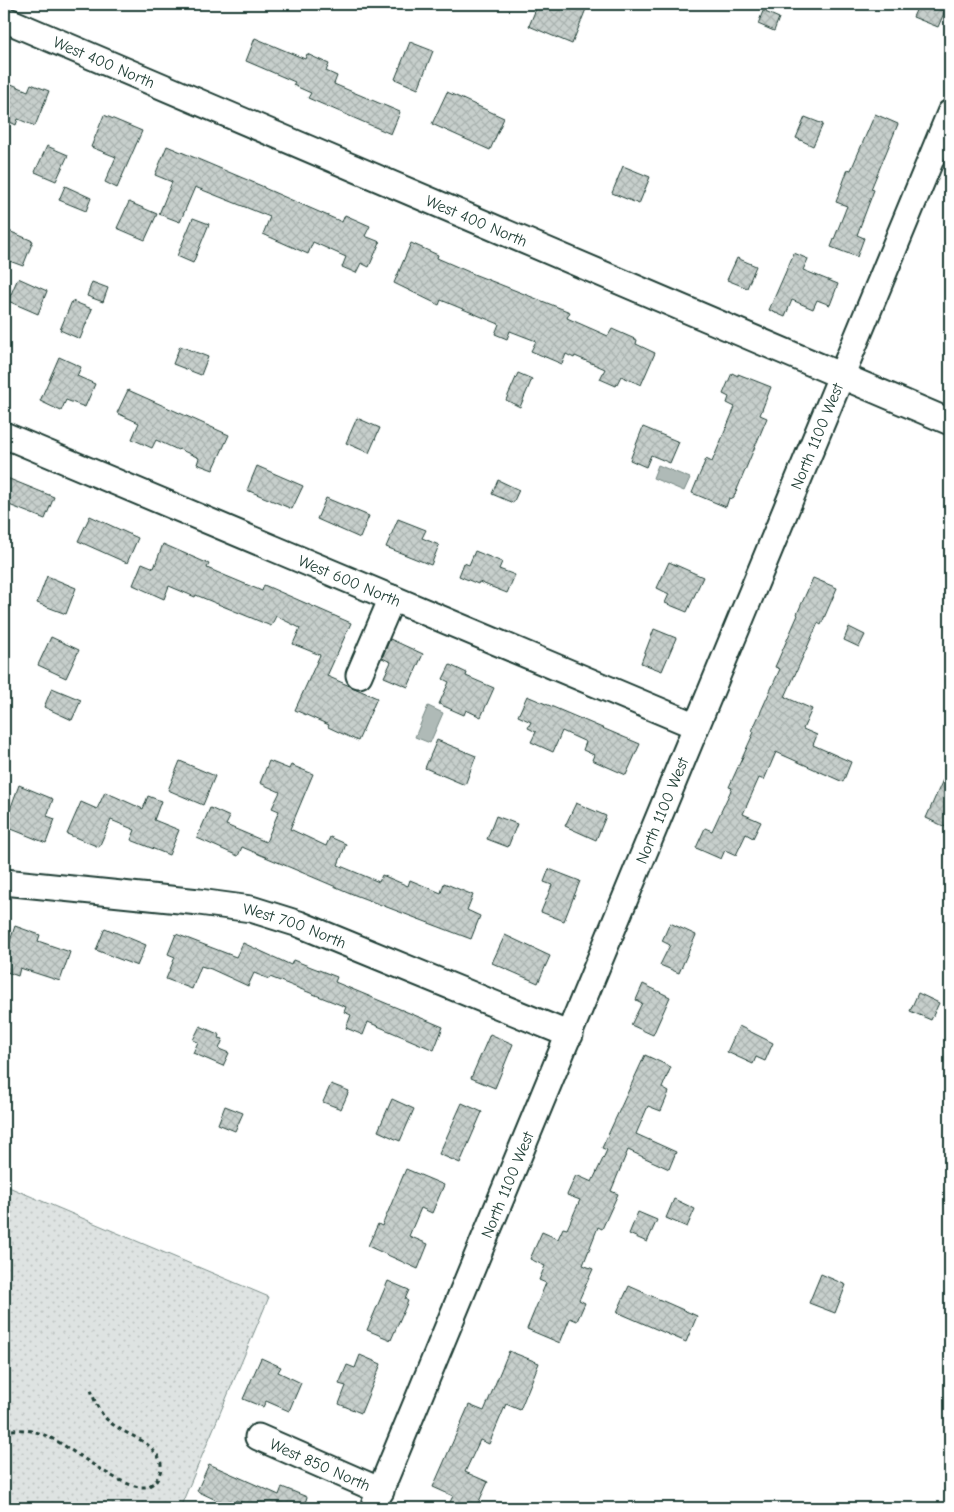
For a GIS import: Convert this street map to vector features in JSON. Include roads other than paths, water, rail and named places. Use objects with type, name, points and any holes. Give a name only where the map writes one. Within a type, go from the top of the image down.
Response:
[{"type":"street","name":"West 400 North","points":[[4,19],[950,422]]},
{"type":"street","name":"North 1100 West","points":[[377,1499],[950,114]]},
{"type":"street","name":"West 600 North","points":[[4,435],[696,726]]},
{"type":"street","points":[[359,676],[392,598]]},
{"type":"street","name":"West 700 North","points":[[4,882],[251,909],[299,924],[570,1035]]},
{"type":"street","name":"West 850 North","points":[[258,1437],[377,1499]]}]
